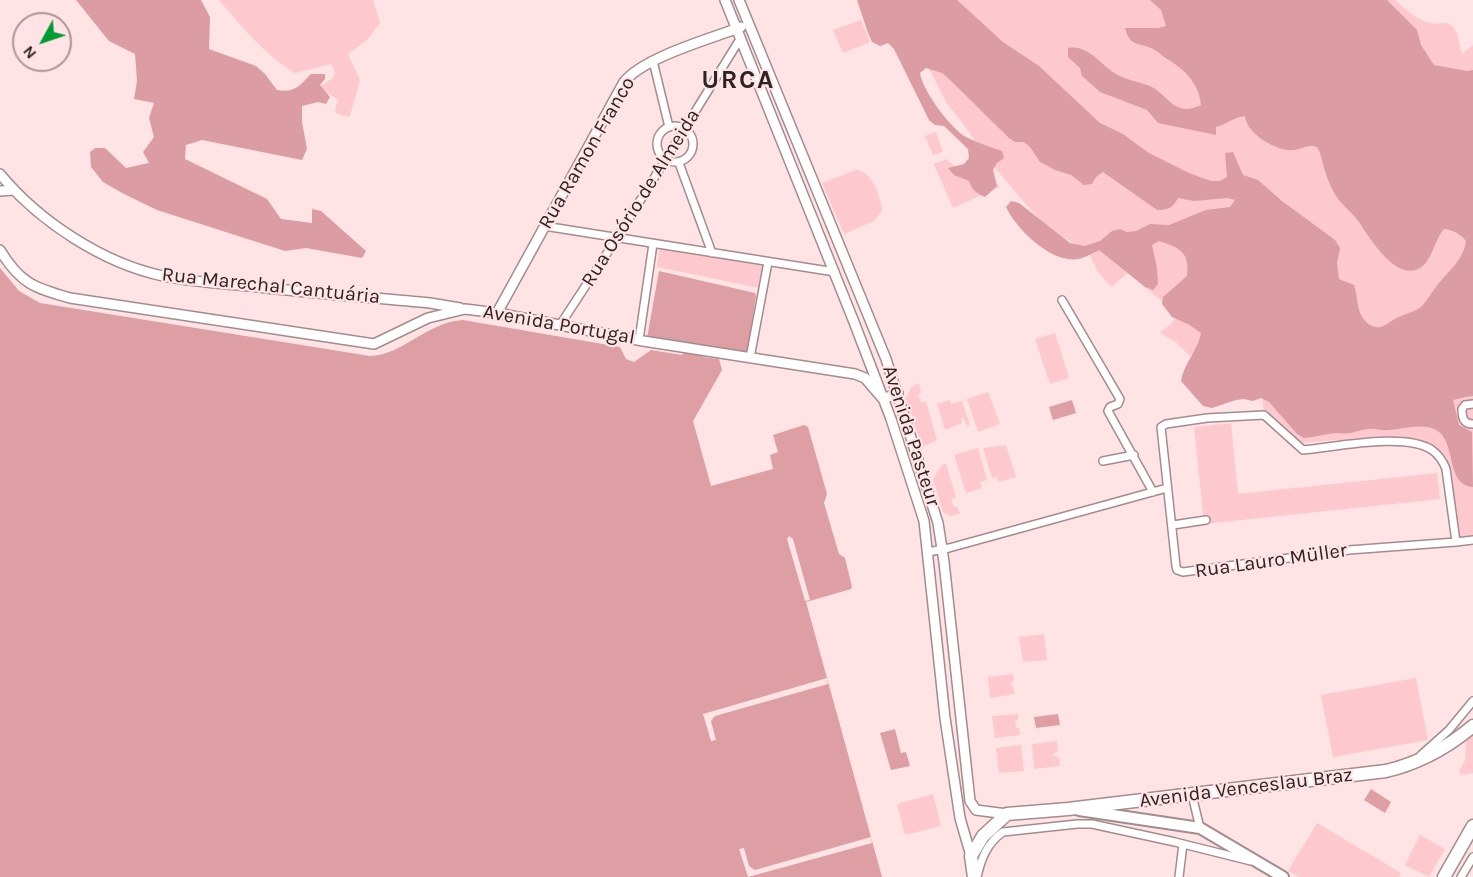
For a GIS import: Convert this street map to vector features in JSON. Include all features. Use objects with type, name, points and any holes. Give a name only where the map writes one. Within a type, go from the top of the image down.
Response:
[{"type":"highway","name":"Avenida Venceslau Braz","points":[[1007,814],[1192,795],[1386,771],[1403,767],[1432,755],[1473,726]]},
{"type":"highway","points":[[971,856],[983,836],[1007,814]]},
{"type":"highway","points":[[1444,877],[1473,826]]},
{"type":"highway","name":"Avenida Pasteur","points":[[971,856],[975,877]]},
{"type":"main road","points":[[1068,809],[1200,828],[1283,877]]},
{"type":"street","name":"Avenida Pasteur","points":[[725,0],[835,272],[883,399],[924,521],[945,718],[960,818],[971,856]]},
{"type":"street","name":"Avenida Pasteur","points":[[739,0],[889,367],[938,524],[943,550],[970,801],[976,810],[1007,814]]},
{"type":"street","name":"Rua Ramon Franco","points":[[497,313],[624,82],[637,69],[653,61],[749,24]]},
{"type":"street","name":"Rua Osório de Almeida","points":[[560,325],[617,238],[740,39]]},
{"type":"street","points":[[653,61],[669,127]]},
{"type":"street","points":[[768,108],[781,102]]},
{"type":"street","points":[[677,126],[685,129],[692,139],[692,151],[685,160],[679,163],[665,160],[658,152],[656,142],[660,132],[677,126]]},
{"type":"street","points":[[679,163],[711,253]]},
{"type":"street","name":"Rua Marechal Cantuária","points":[[0,174],[13,190],[69,235],[144,271],[185,280],[430,303],[465,309]]},
{"type":"street","points":[[0,192],[13,190]]},
{"type":"street","points":[[544,225],[835,272]]},
{"type":"street","points":[[641,340],[653,244]]},
{"type":"street","name":"Avenida Portugal","points":[[0,250],[18,275],[39,289],[70,298],[374,345],[428,318],[465,309],[748,358],[855,374],[865,378],[883,399]]},
{"type":"street","points":[[748,358],[768,262]]},
{"type":"street","points":[[1062,300],[1120,401],[1108,411],[1153,492]]},
{"type":"street","points":[[428,318],[430,303]]},
{"type":"street","points":[[873,372],[889,367]]},
{"type":"street","points":[[883,399],[898,393]]},
{"type":"street","points":[[1473,404],[1463,406],[1462,417],[1466,423],[1473,424]]},
{"type":"street","name":"Rua Lauro Müller","points":[[1456,542],[1446,469],[1441,459],[1426,447],[1395,440],[1303,450],[1264,415],[1207,418],[1166,424],[1161,428],[1177,570],[1183,572],[1349,550],[1456,542],[1473,540]]},
{"type":"street","points":[[1103,461],[1134,455]]},
{"type":"street","points":[[928,552],[943,550],[1167,488]]},
{"type":"street","points":[[1173,525],[1206,520]]},
{"type":"street","points":[[1403,767],[1449,730],[1473,701]]},
{"type":"street","points":[[945,718],[961,715]]},
{"type":"street","points":[[1192,795],[1200,828]]},
{"type":"street","points":[[975,877],[991,842],[1003,832],[1077,824],[1092,824],[1262,864]]},
{"type":"street","points":[[1179,877],[1183,844]]},
{"type":"street","points":[[1461,877],[1473,857]]},
{"type":"shaded area","points":[[76,0],[201,0],[210,17],[209,49],[256,66],[277,90],[293,89],[311,74],[325,74],[325,79],[320,85],[330,97],[326,104],[318,102],[302,106],[302,122],[307,149],[302,160],[202,140],[186,145],[185,159],[267,199],[281,219],[312,223],[312,209],[321,211],[366,251],[362,258],[306,248],[285,251],[157,210],[103,182],[91,167],[90,152],[95,148],[105,148],[126,168],[149,163],[143,152],[154,137],[149,118],[154,103],[134,99],[137,81],[135,54],[109,41]]},
{"type":"shaded area","points":[[219,0],[373,0],[380,23],[367,40],[348,54],[360,80],[350,116],[336,113],[338,100],[321,86],[333,78],[335,71],[331,64],[295,73],[264,49]]},
{"type":"shaded area","points":[[857,0],[957,0],[1003,42],[1039,66],[1100,123],[1123,134],[1149,153],[1189,173],[1211,181],[1220,181],[1227,177],[1225,153],[1233,152],[1243,175],[1258,180],[1282,201],[1335,240],[1340,248],[1337,263],[1339,279],[1354,285],[1360,313],[1372,326],[1378,327],[1418,309],[1423,304],[1462,254],[1466,241],[1461,236],[1454,231],[1444,229],[1424,265],[1414,270],[1405,270],[1386,258],[1356,218],[1337,198],[1317,147],[1287,150],[1271,145],[1256,135],[1245,116],[1216,127],[1216,135],[1158,123],[1147,110],[1100,92],[1082,76],[1080,68],[1068,57],[1068,48],[1082,49],[1116,74],[1152,87],[1179,107],[1192,108],[1201,105],[1200,97],[1186,74],[1155,50],[1132,41],[1127,34],[1125,28],[1166,26],[1161,10],[1150,0],[1387,0],[1417,30],[1421,45],[1434,65],[1473,70],[1473,396],[1453,400],[1459,425],[1472,432],[1473,487],[1464,484],[1458,478],[1446,442],[1441,434],[1428,427],[1364,429],[1304,438],[1297,434],[1269,402],[1261,398],[1253,401],[1236,400],[1212,408],[1203,406],[1181,381],[1201,333],[1172,317],[1162,304],[1163,297],[1187,276],[1187,261],[1182,252],[1159,241],[1152,245],[1158,284],[1153,290],[1145,287],[1099,250],[1078,259],[1068,259],[1046,251],[1026,234],[1006,207],[1011,201],[1019,203],[1070,243],[1085,246],[1100,241],[1112,231],[1120,229],[1127,232],[1136,231],[1150,224],[1169,225],[1206,210],[1230,207],[1235,200],[1227,198],[1194,201],[1178,198],[1170,208],[1157,210],[1103,172],[1092,184],[1084,185],[1071,175],[1040,162],[1030,147],[1024,142],[1015,142],[1009,138],[942,73],[926,68],[920,73],[926,89],[953,126],[966,137],[1002,151],[1004,158],[993,170],[997,186],[985,197],[982,196],[973,189],[969,181],[954,175],[948,168],[964,164],[969,158],[968,149],[944,126],[935,125],[929,120],[894,49],[888,43],[880,46],[872,42]]},
{"type":"shaded area","points":[[894,0],[1395,0],[1421,19],[1431,23],[1451,25],[1457,33],[1462,54],[1473,45],[1473,537],[1457,538],[1449,470],[1443,455],[1388,436],[1297,442],[1264,414],[1260,379],[1195,355],[1189,355],[1177,343],[1160,333],[1179,316],[1139,282],[1130,271],[1111,287],[1098,272],[1089,253],[1050,229],[1037,217],[983,154],[946,102]]},
{"type":"shaded area","points":[[861,20],[870,42],[843,53],[833,30]]},
{"type":"shaded area","points":[[936,132],[943,152],[933,155],[925,136]]},
{"type":"shaded area","points":[[947,159],[957,169],[977,163],[1000,187],[953,208],[934,164]]},
{"type":"shaded area","points":[[856,170],[862,171],[871,179],[882,210],[874,221],[844,234],[822,183]]},
{"type":"shaded area","points":[[662,248],[764,264],[759,288],[657,267],[659,252]]},
{"type":"shaded area","points":[[0,268],[19,291],[40,303],[370,356],[393,351],[438,326],[463,320],[620,347],[626,359],[634,362],[651,350],[682,355],[687,349],[647,338],[659,271],[755,293],[747,353],[703,349],[703,357],[719,359],[722,370],[693,421],[711,486],[773,469],[770,455],[778,452],[773,435],[804,425],[808,427],[827,494],[824,503],[839,554],[845,558],[852,587],[806,602],[882,877],[0,877]]},
{"type":"shaded area","points":[[1055,333],[1069,378],[1050,384],[1035,339]]},
{"type":"shaded area","points":[[919,383],[921,393],[918,394],[921,402],[926,402],[937,440],[922,447],[906,398],[911,388]]},
{"type":"shaded area","points":[[988,392],[1000,424],[978,432],[967,399]]},
{"type":"shaded area","points":[[950,400],[951,404],[962,401],[970,425],[967,426],[963,417],[961,418],[962,423],[945,430],[937,404]]},
{"type":"shaded area","points":[[1072,400],[1076,413],[1053,420],[1049,407]]},
{"type":"shaded area","points":[[1231,423],[1238,494],[1437,473],[1440,499],[1204,524],[1194,427]]},
{"type":"shaded area","points":[[1006,445],[1016,477],[999,482],[997,477],[992,478],[983,448]]},
{"type":"shaded area","points":[[978,448],[987,480],[980,482],[982,488],[966,493],[954,455]]},
{"type":"shaded area","points":[[946,464],[956,497],[951,499],[954,507],[957,507],[960,513],[951,516],[943,512],[933,479],[942,465]]},
{"type":"shaded area","points":[[1044,634],[1047,660],[1023,662],[1019,637]]},
{"type":"shaded area","points":[[1013,674],[1014,681],[1011,682],[1015,694],[990,698],[988,677]]},
{"type":"shaded area","points":[[1416,678],[1428,740],[1333,757],[1321,695]]},
{"type":"shaded area","points":[[1018,714],[1018,720],[1015,721],[1020,735],[995,738],[992,716]]},
{"type":"shaded area","points":[[1058,714],[1060,725],[1036,728],[1034,717]]},
{"type":"shaded area","points":[[895,729],[901,753],[906,752],[910,766],[891,770],[880,733]]},
{"type":"shaded area","points":[[1473,734],[1473,773],[1461,775],[1459,771],[1465,761],[1466,741]]},
{"type":"shaded area","points":[[1057,741],[1058,751],[1052,755],[1059,757],[1060,766],[1034,769],[1032,744]]},
{"type":"shaded area","points":[[1021,745],[1024,771],[999,773],[996,748]]},
{"type":"shaded area","points":[[1371,789],[1391,802],[1385,813],[1364,800]]},
{"type":"shaded area","points":[[933,794],[941,826],[905,835],[897,804]]},
{"type":"shaded area","points":[[1317,823],[1401,873],[1399,877],[1299,877],[1288,871]]},
{"type":"shaded area","points":[[1420,835],[1445,849],[1429,877],[1405,865]]},
{"type":"pier","points":[[789,536],[793,539],[810,600],[805,601],[787,539]]},
{"type":"pier","points":[[827,678],[828,684],[715,716],[711,721],[716,740],[711,741],[703,714]]},
{"type":"pier","points":[[871,837],[872,843],[748,877],[739,849],[744,848],[749,866],[755,870]]},
{"type":"district","name":"URCA","points":[[738,81]]}]
